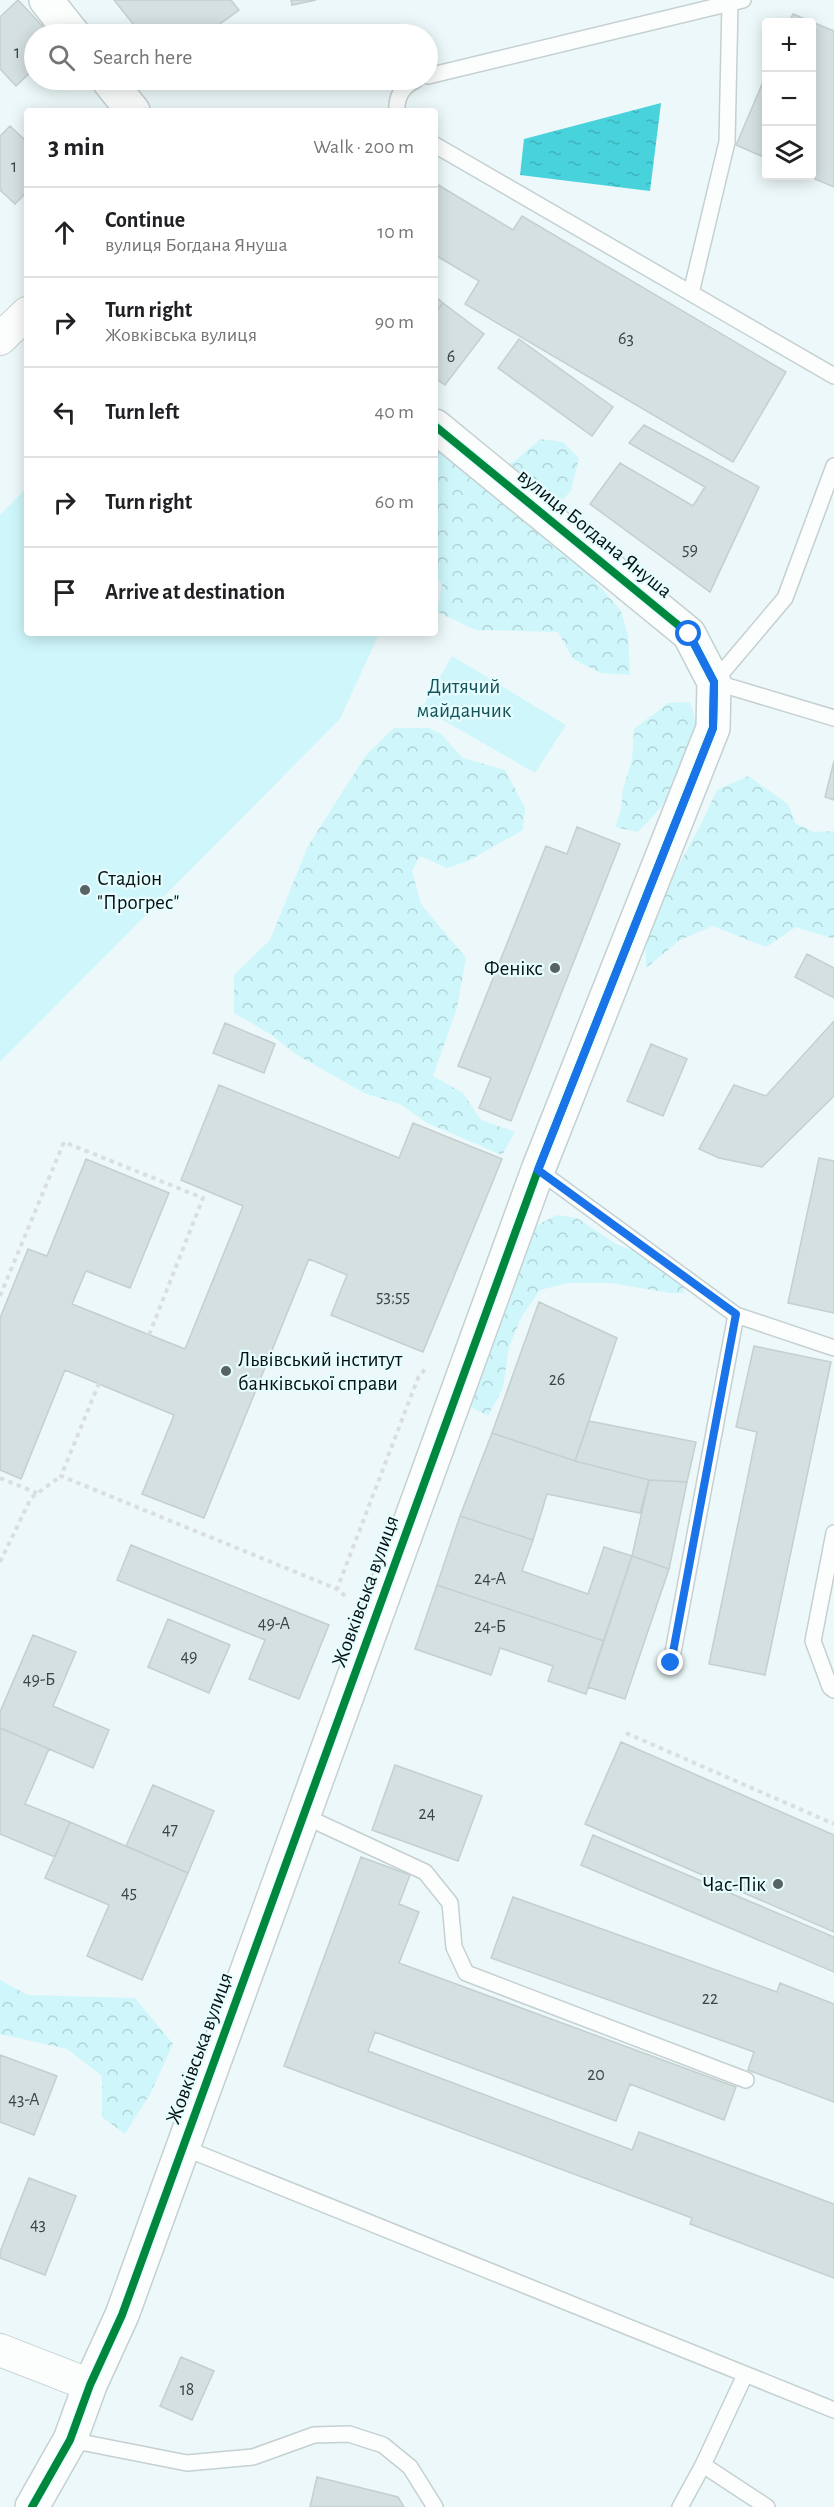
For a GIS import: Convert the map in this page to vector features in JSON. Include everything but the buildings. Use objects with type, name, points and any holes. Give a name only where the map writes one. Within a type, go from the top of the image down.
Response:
[{"type":"street","points":[[46,0],[65,24]]},
{"type":"street","points":[[116,90],[131,108]]},
{"type":"street","points":[[0,339],[24,316]]},
{"type":"street","name":"вулиця Богдана Януша","points":[[438,428],[689,634],[714,682]]},
{"type":"street","name":"Жовківська вулиця","points":[[32,2507],[70,2440],[90,2385],[122,2315],[538,1170],[713,728],[714,682]]},
{"type":"street","points":[[0,2350],[90,2385]]},
{"type":"lane","points":[[438,74],[736,2],[727,142],[691,293]]},
{"type":"lane","points":[[397,108],[396,102],[402,90]]},
{"type":"lane","points":[[438,147],[834,376]]},
{"type":"lane","points":[[834,466],[785,598],[714,682],[834,718]]},
{"type":"lane","points":[[538,1170],[736,1314],[834,1348]]},
{"type":"lane","points":[[671,1663],[736,1314]]},
{"type":"lane","points":[[834,1533],[813,1641],[830,1687],[834,1689]]},
{"type":"lane","points":[[302,1815],[425,1872],[450,1903],[454,1947],[466,1973],[746,2080]]},
{"type":"lane","points":[[182,2147],[834,2410]]},
{"type":"lane","points":[[680,2507],[703,2465],[745,2375]]},
{"type":"lane","points":[[70,2440],[187,2463],[253,2457],[314,2435],[349,2434],[382,2445],[410,2467],[435,2507]]},
{"type":"lane","points":[[703,2465],[767,2507]]},
{"type":"path","points":[[0,1296],[64,1142],[203,1198],[149,1335]]},
{"type":"path","points":[[337,1588],[418,1378],[431,1361]]},
{"type":"path","points":[[0,1562],[31,1498],[61,1476],[99,1383]]},
{"type":"path","points":[[61,1476],[337,1588],[348,1599]]},
{"type":"path","points":[[0,1478],[37,1493]]},
{"type":"path","points":[[626,1734],[834,1824]]},
{"type":"green space","points":[[540,439],[563,442],[579,458],[571,491],[558,504],[548,527],[621,611],[628,635],[630,675],[601,673],[573,659],[558,632],[476,630],[438,612],[442,584],[438,580],[438,449],[490,472],[515,461]]},
{"type":"green space","name":"Стадіон \"Прогрес\"","points":[[24,490],[24,636],[378,636],[340,719],[0,1062],[0,515]]},
{"type":"green space","name":"Дитячий майданчик","points":[[452,656],[566,725],[535,773],[422,708]]},
{"type":"green space","points":[[690,702],[696,725],[697,743],[686,771],[664,803],[638,832],[615,827],[632,760],[634,729],[668,703]]},
{"type":"green space","points":[[394,728],[429,728],[441,734],[463,758],[505,770],[525,808],[523,830],[468,861],[447,868],[420,856],[412,871],[421,904],[466,958],[457,1008],[433,1076],[463,1093],[481,1120],[515,1132],[502,1155],[427,1123],[400,1104],[366,1094],[297,1055],[270,1034],[234,1013],[234,975],[270,940],[308,846],[366,755]]},
{"type":"green space","points":[[748,776],[788,804],[796,824],[814,832],[834,831],[834,939],[796,927],[766,947],[713,926],[680,940],[646,968],[645,927],[717,790]]},
{"type":"green space","points":[[556,1215],[577,1218],[616,1244],[673,1266],[683,1278],[684,1293],[670,1293],[611,1283],[568,1283],[540,1290],[522,1316],[509,1347],[503,1388],[488,1416],[462,1402],[522,1234]]},
{"type":"green space","points":[[0,1980],[28,1995],[135,1998],[173,2044],[150,2094],[125,2134],[102,2117],[102,2076],[67,2049],[0,2034]]},
{"type":"water","points":[[661,103],[650,191],[520,175],[524,139]]},
{"type":"cycle path","points":[[32,2507],[70,2440],[90,2385],[122,2315],[538,1170],[713,728],[714,682],[689,634],[438,428]]},
{"type":"place","name":"Стадіон \"Прогрес\"","points":[[85,890]]},
{"type":"place","name":"Фенікс","points":[[555,968]]},
{"type":"place","name":"Львівський інститут банківської справи","points":[[226,1371]]},
{"type":"place","name":"Час-Пік","points":[[778,1884]]},
{"type":"route","points":[[671,1663],[736,1314],[538,1170],[713,728],[714,682],[689,634]]}]
